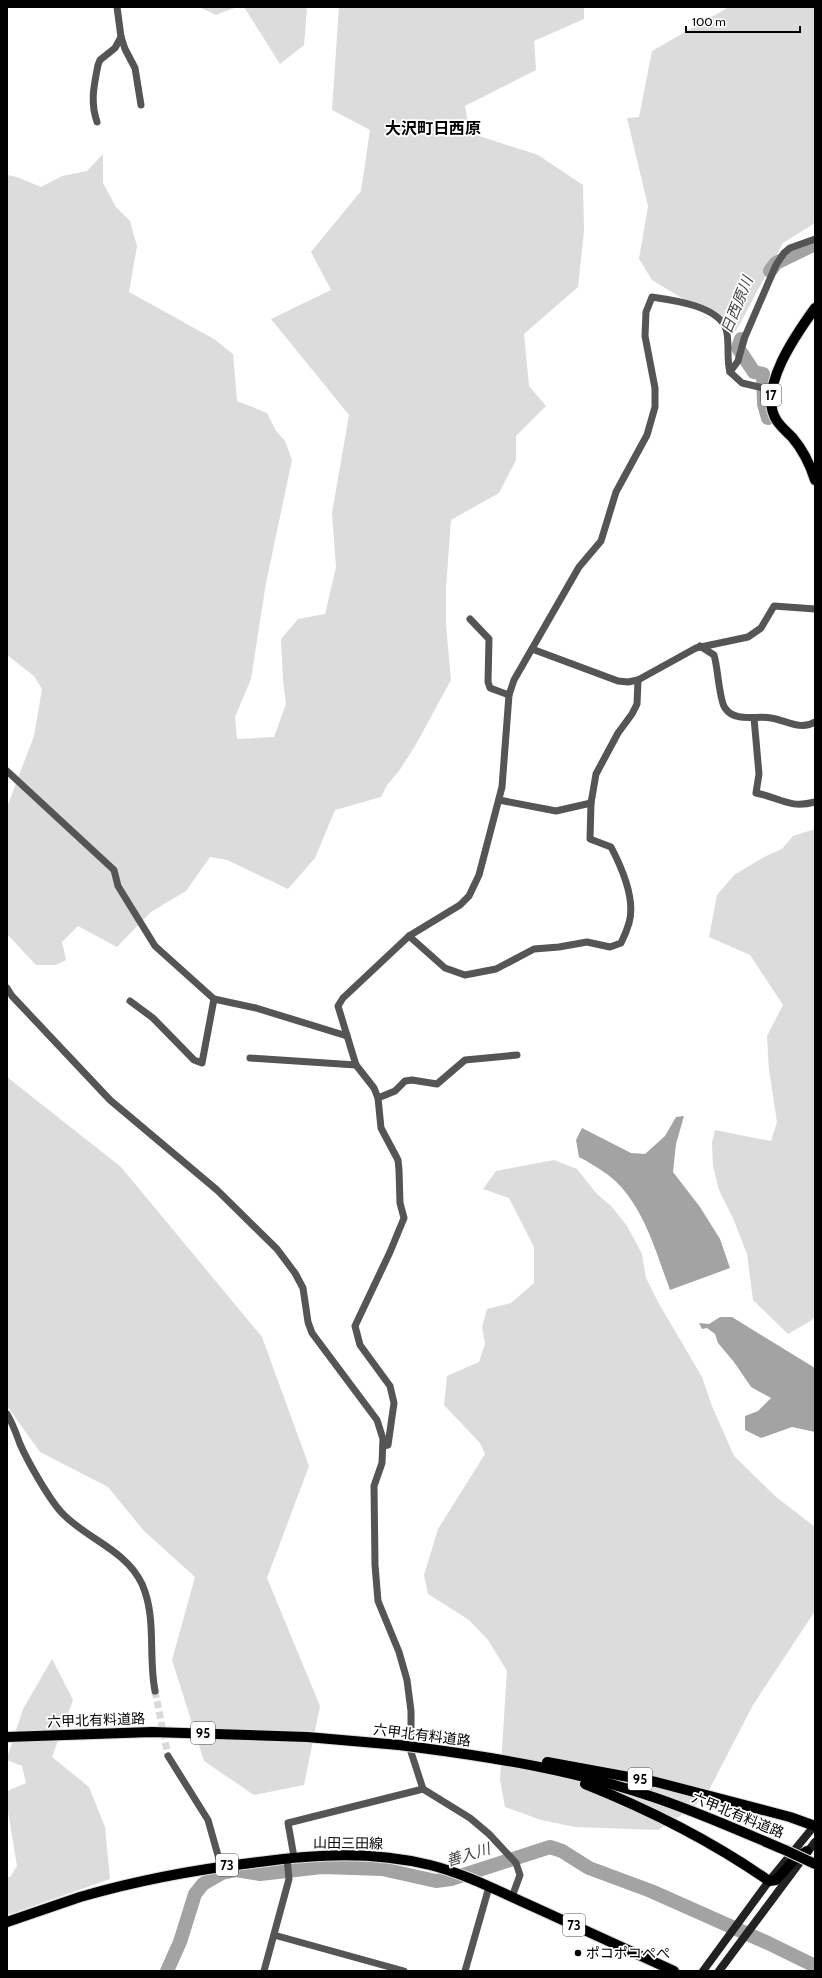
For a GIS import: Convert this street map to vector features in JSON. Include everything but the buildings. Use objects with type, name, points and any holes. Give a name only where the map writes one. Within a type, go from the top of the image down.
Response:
[{"type":"main road","name":"17","points":[[815,308],[775,377],[771,402],[773,414],[777,422],[804,453],[811,467],[815,480]]},
{"type":"main road","name":"六甲北有料道路","points":[[7,1737],[152,1732],[307,1737],[399,1745],[461,1753],[548,1769],[649,1796],[713,1819],[815,1864]]},
{"type":"main road","name":"95","points":[[461,1753],[498,1755],[579,1767],[656,1782],[790,1817],[815,1826]]},
{"type":"main road","name":"95","points":[[548,1769],[651,1811],[746,1865],[769,1882]]},
{"type":"main road","points":[[769,1882],[776,1880],[796,1858],[807,1851]]},
{"type":"main road","name":"山田三田線","points":[[7,1922],[80,1897],[151,1879],[221,1866],[290,1858],[334,1854],[365,1855],[402,1859],[453,1872],[512,1897],[674,1971]]},
{"type":"street","points":[[117,7],[121,37],[125,49],[136,68],[141,104]]},
{"type":"street","points":[[97,122],[92,99],[98,65],[100,60],[114,48],[121,37]]},
{"type":"street","points":[[730,372],[738,361],[744,340],[776,265],[784,253],[790,248],[815,239]]},
{"type":"street","points":[[383,1446],[388,1446],[394,1403],[390,1386],[360,1344],[355,1326],[390,1252],[404,1218],[400,1203],[398,1160],[381,1128],[378,1098],[374,1088],[356,1065],[338,1006],[343,998],[409,936],[460,904],[469,896],[479,875],[502,787],[509,695],[514,680],[579,567],[601,542],[616,492],[647,435],[654,407],[655,388],[645,336],[646,312],[652,297],[676,301],[714,313],[722,320],[726,330],[730,372],[742,384],[772,390]]},
{"type":"street","points":[[532,648],[618,681],[628,682],[638,680],[700,646],[748,637],[760,628],[774,606],[815,609]]},
{"type":"street","points":[[470,619],[489,638],[488,682],[490,688],[509,695]]},
{"type":"street","points":[[700,646],[714,654],[724,708],[731,714],[754,718],[771,718],[802,726],[815,722]]},
{"type":"street","points":[[409,936],[445,968],[465,976],[496,969],[520,955],[534,949],[559,947],[587,942],[610,947],[621,943],[630,922],[630,896],[622,869],[611,847],[590,840],[591,803],[596,774],[618,733],[632,714],[637,704],[638,680]]},
{"type":"street","points":[[754,718],[759,774],[756,793],[773,796],[790,804],[799,806],[815,802]]},
{"type":"street","points":[[7,771],[114,870],[118,886],[155,946],[214,1000],[256,1008],[347,1036]]},
{"type":"street","points":[[499,800],[556,811],[591,803]]},
{"type":"street","points":[[7,988],[12,996],[110,1100],[217,1190],[277,1249],[295,1273],[303,1288],[308,1322],[312,1333],[377,1420],[383,1439],[382,1463],[374,1486],[375,1565],[378,1600],[399,1652],[407,1680],[411,1711],[411,1752],[423,1788],[470,1818],[489,1834],[516,1863],[520,1875],[512,1897]]},
{"type":"street","points":[[130,1000],[153,1018],[194,1060],[202,1063],[214,1000]]},
{"type":"street","points":[[378,1098],[395,1091],[405,1081],[412,1080],[437,1084],[465,1060],[517,1056]]},
{"type":"street","points":[[250,1058],[356,1065]]},
{"type":"street","points":[[7,1414],[16,1428],[20,1444],[36,1475],[62,1514],[82,1531],[112,1550],[126,1562],[141,1583],[148,1602],[152,1627],[151,1662],[155,1691]]},
{"type":"street","points":[[168,1756],[208,1820],[221,1866]]},
{"type":"street","points":[[264,1971],[289,1879],[290,1858],[288,1823],[423,1788]]},
{"type":"street","points":[[703,1971],[769,1882],[815,1826]]},
{"type":"street","points":[[719,1971],[815,1842]]},
{"type":"street","points":[[465,1971],[488,1887]]},
{"type":"street","points":[[274,1934],[404,1971]]},
{"type":"shaded area","points":[[199,7],[237,7],[216,15]]},
{"type":"shaded area","points":[[244,7],[303,7],[307,9],[304,45],[280,64]]},
{"type":"shaded area","points":[[339,7],[584,7],[584,19],[534,41],[536,70],[465,106],[470,133],[538,155],[583,185],[584,231],[578,287],[524,334],[529,386],[546,406],[516,436],[516,460],[499,493],[451,520],[446,588],[446,625],[451,680],[415,746],[399,771],[387,785],[381,797],[335,810],[315,858],[288,889],[227,860],[210,857],[186,891],[151,912],[117,947],[78,926],[62,942],[66,960],[56,965],[36,965],[7,934],[7,807],[34,736],[42,689],[34,676],[7,655],[7,175],[17,177],[41,187],[62,176],[87,171],[103,154],[103,183],[116,207],[130,221],[137,246],[129,292],[214,339],[233,354],[237,401],[267,413],[276,431],[285,441],[292,460],[266,583],[251,679],[235,717],[237,739],[274,737],[286,704],[281,639],[298,619],[325,614],[336,567],[332,513],[349,415],[271,319],[331,290],[311,252],[361,191],[370,130],[332,110]]},
{"type":"shaded area","points":[[729,7],[815,7],[815,223],[783,243],[736,331],[652,280],[639,259],[648,206],[627,118],[639,117],[652,51]]},
{"type":"shaded area","points":[[815,829],[815,1316],[812,1320],[788,1334],[753,1300],[747,1254],[733,1218],[719,1190],[713,1166],[712,1143],[715,1130],[771,1141],[777,1122],[769,1070],[767,1036],[783,1005],[750,955],[709,937],[717,895],[734,875],[764,857],[782,849],[793,836]]},
{"type":"shaded area","points":[[7,1077],[121,1167],[262,1337],[309,1466],[267,1578],[320,1706],[304,1785],[254,1795],[204,1761],[172,1660],[195,1577],[144,1531],[108,1487],[40,1452],[7,1406]]},
{"type":"shaded area","points":[[684,1116],[676,1144],[673,1172],[700,1207],[720,1239],[730,1268],[670,1290],[645,1224],[631,1199],[613,1179],[579,1157],[576,1140],[582,1128],[631,1153],[645,1154],[665,1136],[676,1117]]},
{"type":"shaded area","points":[[554,1160],[577,1169],[596,1193],[612,1207],[627,1226],[642,1254],[646,1278],[658,1302],[702,1377],[712,1406],[734,1456],[775,1496],[815,1527],[815,1611],[753,1705],[709,1790],[693,1808],[658,1830],[575,1827],[541,1820],[505,1807],[500,1780],[507,1671],[488,1640],[469,1620],[428,1594],[424,1575],[438,1529],[485,1454],[480,1443],[444,1405],[447,1376],[479,1362],[485,1344],[482,1327],[487,1309],[511,1303],[534,1283],[534,1247],[509,1198],[483,1189],[496,1171]]},
{"type":"shaded area","points":[[720,1317],[732,1317],[815,1368],[815,1432],[792,1427],[761,1438],[745,1430],[745,1416],[758,1411],[771,1398],[751,1387],[734,1362],[718,1343],[715,1334],[707,1328],[702,1329],[699,1323],[709,1324]]},
{"type":"shaded area","points":[[52,1659],[73,1700],[52,1757],[89,1787],[105,1827],[110,1879],[11,1914],[7,1913],[7,1877],[10,1877],[17,1866],[7,1805],[7,1791],[26,1783],[22,1766],[7,1760],[7,1758],[23,1709]]},
{"type":"waterway","name":"日西原川","points":[[770,271],[776,263],[815,244]]},
{"type":"waterway","name":"日西原川","points":[[741,339],[738,348],[754,372],[763,374],[764,404],[768,418]]},
{"type":"waterway","name":"善入川","points":[[167,1971],[180,1942],[195,1894],[203,1884],[222,1873],[236,1870],[260,1874],[322,1867],[382,1869],[436,1881],[451,1879],[550,1847],[562,1851],[589,1868],[651,1891],[768,1943],[815,1966]]},
{"type":"tunnel","points":[[155,1691],[168,1756]]},
{"type":"place","name":"ポコポコぺぺ","points":[[578,1953]]},
{"type":"district","name":"大沢町日西原","points":[[433,128]]}]
